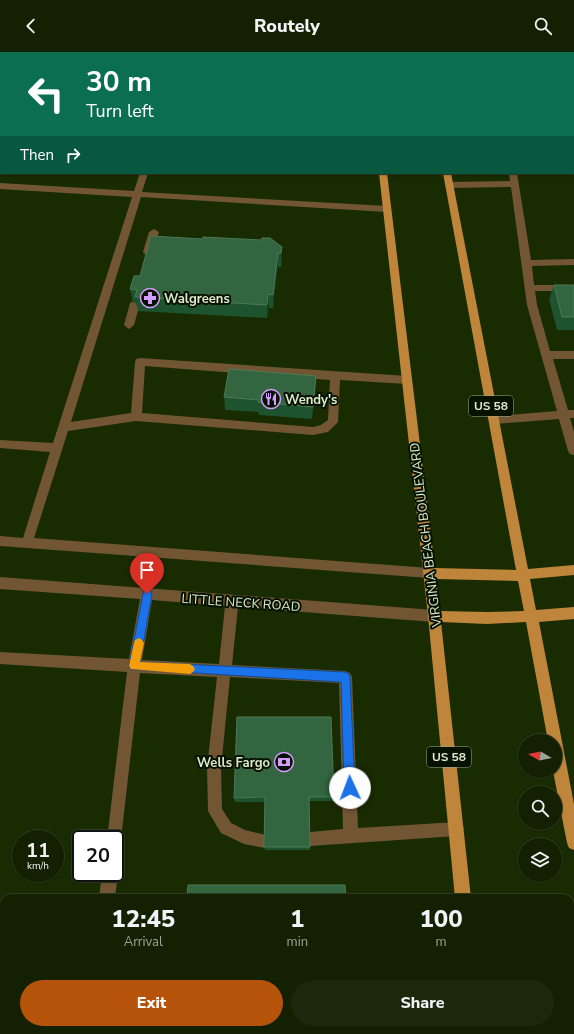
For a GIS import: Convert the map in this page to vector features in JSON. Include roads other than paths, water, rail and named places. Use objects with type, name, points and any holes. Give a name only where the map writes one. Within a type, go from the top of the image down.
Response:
[{"type":"main road","name":"VIRGINIA BEACH BOULEVARD","points":[[383,174],[430,573],[463,894]]},
{"type":"main road","name":"US 58","points":[[447,174],[553,734]]},
{"type":"main road","points":[[430,573],[523,575],[574,570]]},
{"type":"main road","points":[[434,616],[465,618],[531,617],[574,613]]},
{"type":"main road","name":"US 58","points":[[562,778],[574,843]]},
{"type":"street","points":[[27,543],[144,174]]},
{"type":"street","points":[[513,174],[532,306],[546,355],[569,415],[574,451]]},
{"type":"street","points":[[449,185],[514,184]]},
{"type":"street","points":[[0,186],[387,209]]},
{"type":"street","points":[[146,261],[154,232]]},
{"type":"street","points":[[527,263],[574,262]]},
{"type":"street","points":[[529,288],[574,288]]},
{"type":"street","points":[[129,325],[135,303]]},
{"type":"street","points":[[546,355],[574,355]]},
{"type":"street","points":[[136,417],[140,362],[407,380]]},
{"type":"street","points":[[63,427],[136,417],[313,431],[324,429],[333,422],[335,376]]},
{"type":"street","points":[[494,420],[569,415]]},
{"type":"street","points":[[0,444],[57,448]]},
{"type":"street","points":[[0,541],[430,573]]},
{"type":"street","name":"LITTLE NECK ROAD","points":[[0,583],[434,616]]},
{"type":"street","points":[[115,830],[134,666],[147,594]]},
{"type":"street","points":[[232,601],[214,768],[215,811],[226,828],[244,837],[265,841]]},
{"type":"street","points":[[0,658],[345,677],[351,836]]},
{"type":"street","points":[[310,839],[457,829]]},
{"type":"street","points":[[107,894],[109,882]]},
{"type":"place","name":"Walgreens","points":[[150,298]]},
{"type":"place","name":"Wendy's","points":[[271,399]]},
{"type":"place","name":"Wells Fargo","points":[[284,762]]}]
